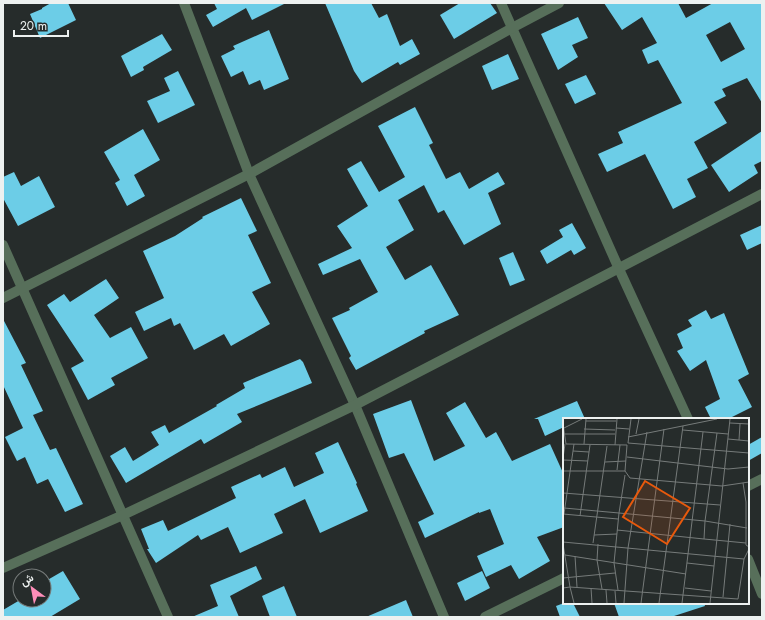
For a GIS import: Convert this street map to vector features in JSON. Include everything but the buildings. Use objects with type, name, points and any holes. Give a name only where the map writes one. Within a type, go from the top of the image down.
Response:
[{"type":"street","points":[[184,3],[249,174],[355,405],[444,617]]},
{"type":"street","points":[[501,3],[619,269],[688,418]]},
{"type":"street","points":[[3,298],[249,174],[559,3]]},
{"type":"street","points":[[3,568],[123,515],[355,405],[762,194]]},
{"type":"street","points":[[3,245],[168,617]]},
{"type":"street","points":[[749,486],[762,479]]},
{"type":"street","points":[[749,562],[762,594]]},
{"type":"street","points":[[485,617],[563,578]]}]
